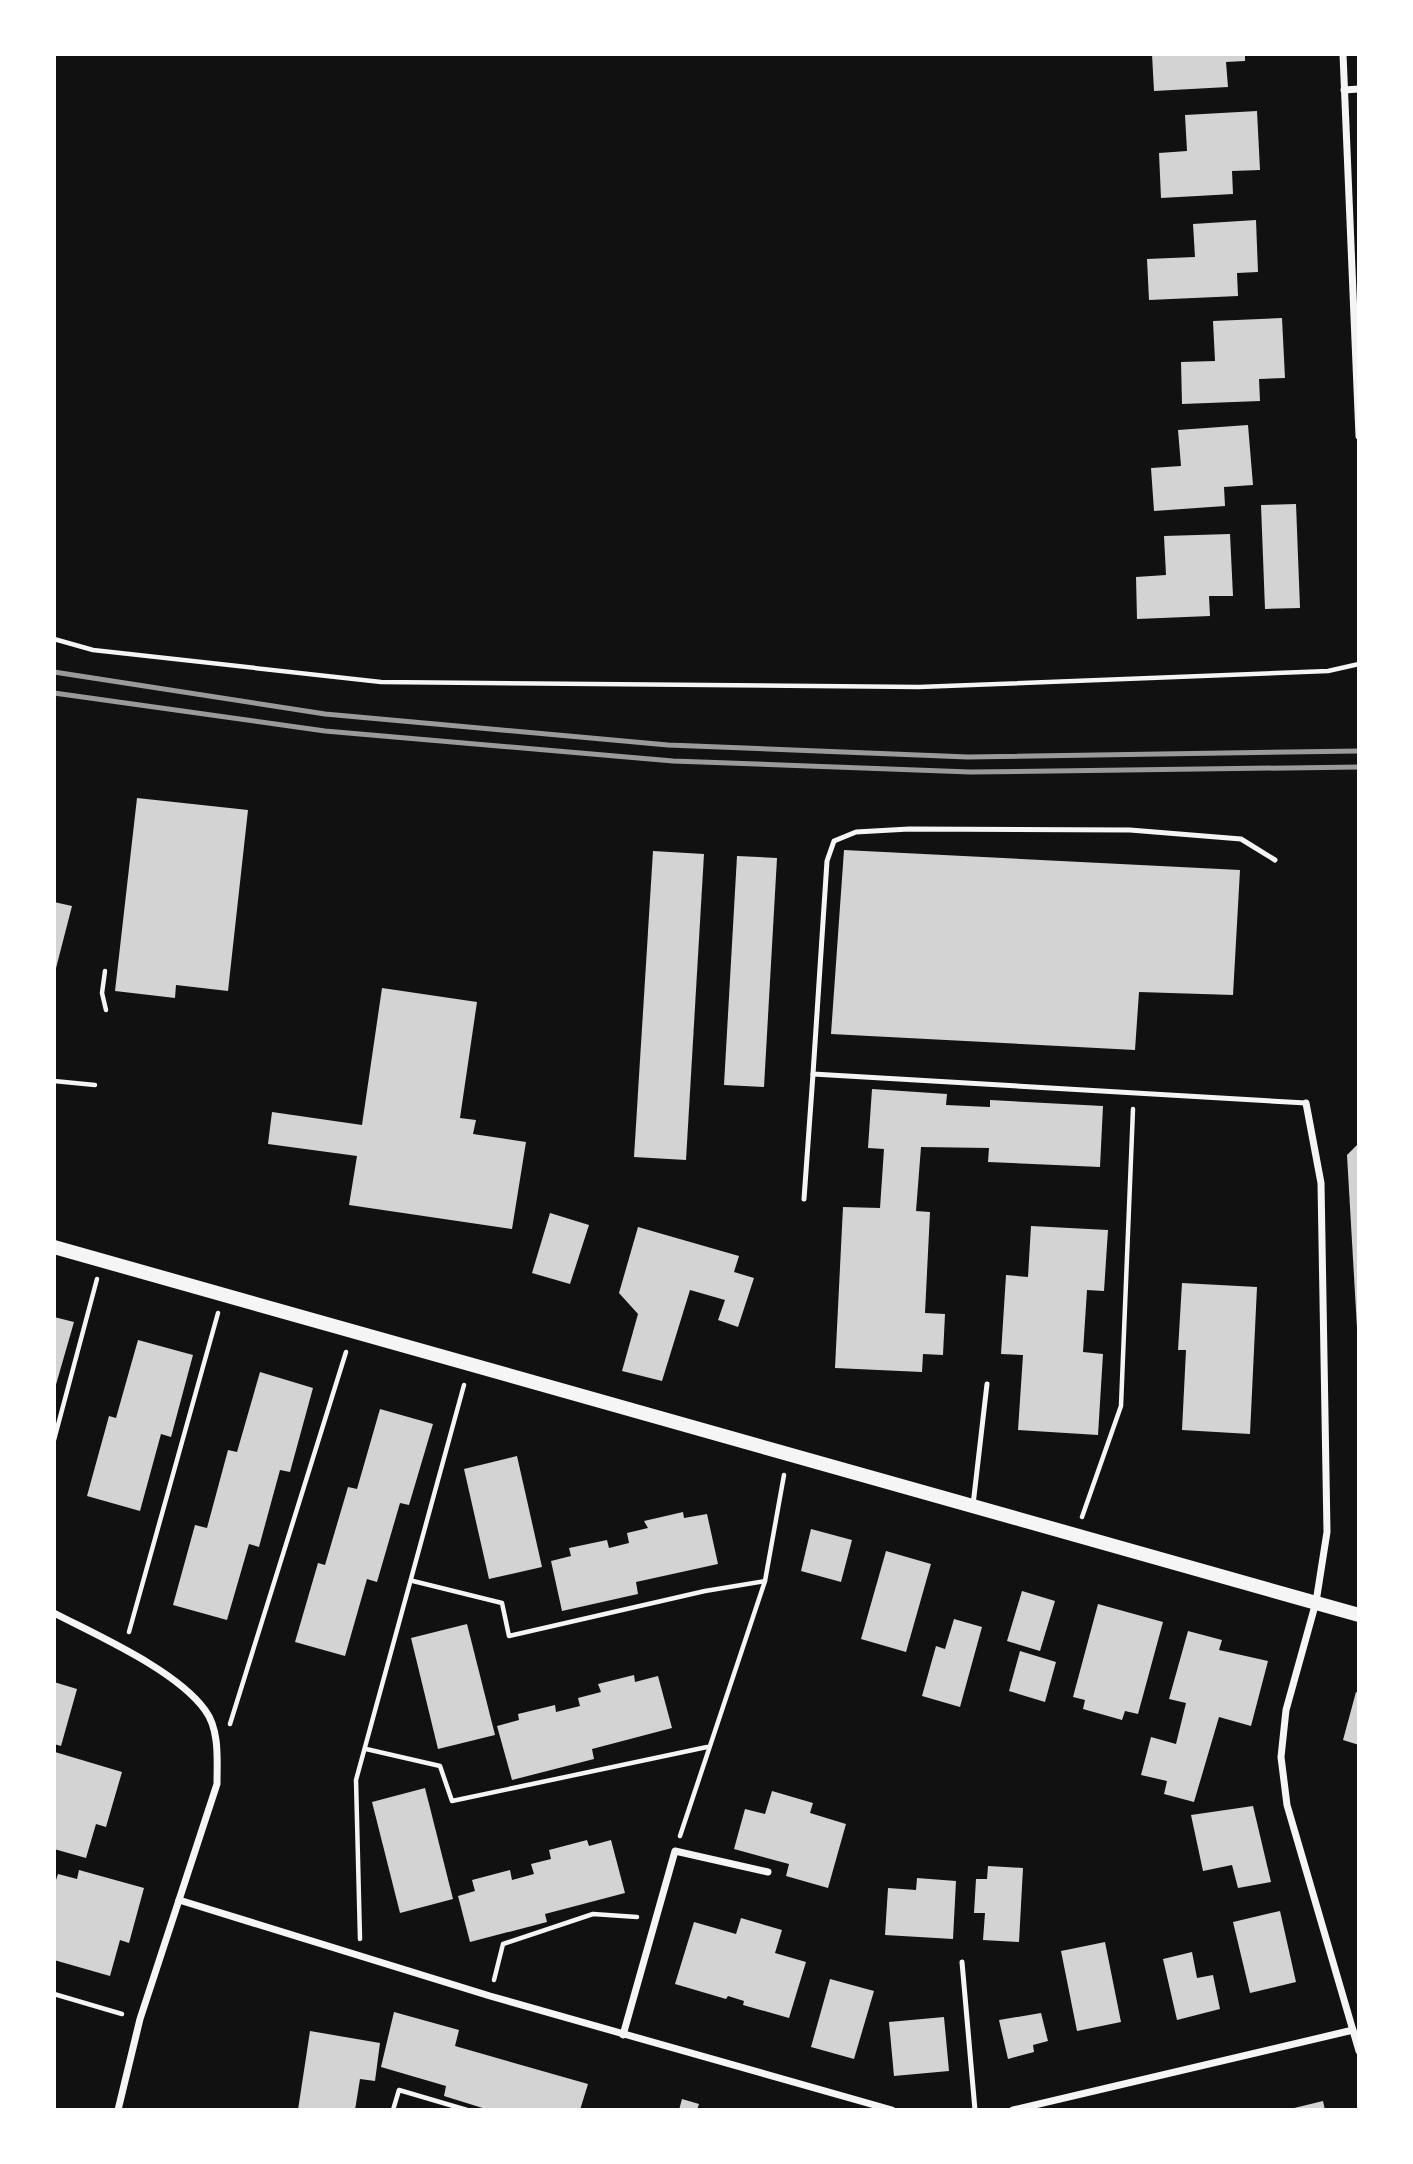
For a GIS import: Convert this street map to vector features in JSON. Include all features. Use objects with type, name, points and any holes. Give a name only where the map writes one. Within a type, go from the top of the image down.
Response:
[{"type":"main road","points":[[54,1247],[1359,1615]]},
{"type":"street","points":[[1343,54],[1359,436]]},
{"type":"street","points":[[1344,90],[1359,89]]},
{"type":"street","points":[[1306,1103],[1321,1183],[1327,1532],[1316,1602],[1286,1710],[1281,1757],[1287,1805],[1359,2051]]},
{"type":"street","points":[[54,1613],[161,1671],[206,1711],[217,1745],[216,1784],[140,2019],[118,2110]]},
{"type":"street","points":[[624,2035],[676,1851],[768,1872]]},
{"type":"street","points":[[179,1900],[490,1996],[892,2110]]},
{"type":"street","points":[[1013,2110],[1353,2030]]},
{"type":"lane","points":[[804,1199],[827,861],[834,841],[856,832],[1009,827],[1130,830],[1241,839],[1275,860]]},
{"type":"lane","points":[[813,1074],[1306,1103]]},
{"type":"lane","points":[[973,1505],[987,1384]]},
{"type":"lane","points":[[962,1962],[975,2110]]},
{"type":"path","points":[[54,639],[93,650],[381,682],[919,687],[1328,671],[1359,664]]},
{"type":"path","points":[[105,971],[102,993],[106,1010]]},
{"type":"path","points":[[54,1081],[95,1085]]},
{"type":"path","points":[[1076,1534],[1121,1406],[1134,1094]]},
{"type":"path","points":[[54,1440],[102,1259]]},
{"type":"path","points":[[124,1650],[223,1295]]},
{"type":"path","points":[[217,1745],[235,1716],[352,1331]]},
{"type":"path","points":[[360,1954],[356,1780],[413,1581],[469,1364]]},
{"type":"path","points":[[676,1851],[708,1747],[765,1581],[788,1453]]},
{"type":"path","points":[[413,1581],[502,1603],[509,1636],[705,1591],[765,1581]]},
{"type":"path","points":[[366,1749],[439,1766],[452,1801],[708,1747]]},
{"type":"path","points":[[490,1996],[503,1944],[593,1914],[656,1919]]},
{"type":"path","points":[[54,1994],[140,2019]]},
{"type":"path","points":[[393,2110],[399,2090],[467,2110]]},
{"type":"building","points":[[1152,54],[1245,54],[1245,61],[1226,62],[1228,87],[1154,91]]},
{"type":"building","points":[[1257,111],[1260,170],[1232,171],[1233,194],[1161,198],[1159,153],[1187,151],[1185,115]]},
{"type":"building","points":[[1256,220],[1258,272],[1237,273],[1238,296],[1149,300],[1147,259],[1195,257],[1193,224]]},
{"type":"building","points":[[1282,318],[1285,378],[1259,379],[1260,401],[1182,404],[1181,362],[1215,361],[1213,321]]},
{"type":"building","points":[[1248,425],[1253,485],[1224,487],[1225,506],[1154,511],[1151,468],[1181,466],[1178,430]]},
{"type":"building","points":[[1296,504],[1300,608],[1265,609],[1261,505]]},
{"type":"building","points":[[1230,534],[1233,596],[1209,596],[1210,616],[1137,619],[1136,577],[1166,575],[1164,536]]},
{"type":"building","points":[[137,798],[248,810],[228,991],[176,985],[175,998],[115,991]]},
{"type":"building","points":[[844,850],[1240,870],[1233,995],[1139,992],[1135,1050],[831,1034]]},
{"type":"building","points":[[653,851],[704,854],[686,1160],[634,1157]]},
{"type":"building","points":[[737,856],[777,858],[764,1087],[724,1085]]},
{"type":"building","points":[[54,902],[72,906],[55,972],[54,972]]},
{"type":"building","points":[[382,988],[477,1002],[460,1118],[476,1120],[473,1134],[526,1142],[512,1229],[349,1205],[357,1156],[268,1144],[272,1112],[362,1125]]},
{"type":"building","points":[[872,1089],[947,1094],[946,1105],[990,1107],[990,1100],[1103,1106],[1100,1167],[988,1162],[989,1148],[921,1147],[916,1211],[930,1212],[925,1313],[945,1314],[943,1355],[923,1354],[922,1372],[835,1368],[843,1207],[880,1208],[884,1149],[868,1148]]},
{"type":"building","points":[[1359,1143],[1359,1328],[1357,1328],[1347,1155]]},
{"type":"building","points":[[550,1213],[589,1225],[570,1284],[532,1273]]},
{"type":"building","points":[[1031,1226],[1108,1230],[1104,1291],[1087,1290],[1083,1352],[1103,1354],[1098,1435],[1018,1430],[1023,1355],[1001,1354],[1006,1275],[1028,1277]]},
{"type":"building","points":[[638,1227],[739,1256],[734,1272],[754,1278],[738,1327],[718,1320],[725,1300],[690,1290],[662,1381],[622,1371],[638,1314],[619,1293]]},
{"type":"building","points":[[1182,1283],[1257,1287],[1250,1434],[1182,1430],[1186,1350],[1178,1350]]},
{"type":"building","points":[[54,1317],[74,1322],[55,1388],[54,1388]]},
{"type":"building","points":[[138,1340],[193,1355],[171,1437],[161,1434],[140,1511],[87,1496],[109,1416],[116,1418]]},
{"type":"building","points":[[260,1372],[313,1388],[290,1472],[280,1470],[259,1547],[249,1544],[227,1620],[173,1605],[195,1525],[207,1528],[228,1450],[237,1452]]},
{"type":"building","points":[[380,1409],[433,1424],[409,1505],[400,1503],[377,1582],[367,1579],[345,1656],[295,1642],[318,1563],[325,1565],[348,1487],[357,1489]]},
{"type":"building","points":[[517,1456],[542,1567],[489,1579],[464,1469]]},
{"type":"building","points":[[683,1512],[684,1518],[707,1514],[718,1564],[636,1582],[638,1594],[562,1611],[551,1561],[571,1556],[569,1548],[607,1540],[609,1548],[629,1543],[627,1533],[648,1528],[644,1521]]},
{"type":"building","points":[[811,1529],[852,1540],[841,1582],[801,1571]]},
{"type":"building","points":[[886,1551],[931,1564],[906,1652],[861,1639]]},
{"type":"building","points":[[1022,1591],[1055,1601],[1040,1651],[1007,1641]]},
{"type":"building","points":[[1098,1604],[1163,1622],[1138,1714],[1125,1711],[1122,1720],[1083,1709],[1085,1700],[1073,1697]]},
{"type":"building","points":[[954,1619],[982,1627],[960,1707],[922,1696],[936,1646],[945,1649]]},
{"type":"building","points":[[467,1624],[495,1735],[438,1749],[411,1638]]},
{"type":"building","points":[[1188,1631],[1222,1640],[1219,1650],[1268,1661],[1251,1726],[1219,1717],[1194,1802],[1164,1794],[1167,1781],[1141,1775],[1151,1737],[1176,1744],[1186,1703],[1169,1699]]},
{"type":"building","points":[[1020,1651],[1056,1662],[1045,1702],[1009,1691]]},
{"type":"building","points":[[634,1675],[635,1682],[658,1676],[672,1728],[592,1749],[594,1759],[512,1780],[497,1726],[519,1720],[518,1714],[555,1705],[556,1712],[580,1706],[578,1698],[601,1692],[598,1684]]},
{"type":"building","points":[[54,1682],[77,1689],[61,1746],[54,1744]]},
{"type":"building","points":[[1356,1692],[1359,1693],[1359,1745],[1343,1740]]},
{"type":"building","points":[[55,1752],[122,1772],[106,1827],[96,1824],[86,1858],[54,1849]]},
{"type":"building","points":[[425,1788],[453,1899],[400,1913],[372,1802]]},
{"type":"building","points":[[772,1791],[813,1803],[810,1813],[846,1824],[828,1888],[786,1876],[789,1864],[734,1849],[745,1809],[765,1814]]},
{"type":"building","points":[[1253,1806],[1271,1882],[1238,1888],[1232,1865],[1203,1871],[1191,1815]]},
{"type":"building","points":[[587,1840],[589,1846],[611,1840],[625,1893],[545,1914],[547,1922],[470,1942],[458,1896],[475,1891],[472,1880],[510,1870],[512,1880],[534,1874],[531,1864],[551,1859],[549,1850]]},
{"type":"building","points":[[988,1866],[1023,1868],[1019,1942],[983,1940],[985,1913],[974,1913],[976,1879],[987,1879]]},
{"type":"building","points":[[79,1870],[144,1888],[129,1943],[120,1940],[110,1976],[54,1960],[54,1886],[58,1874],[77,1879]]},
{"type":"building","points":[[917,1878],[956,1881],[953,1939],[885,1935],[888,1888],[916,1890]]},
{"type":"building","points":[[1280,1911],[1296,1982],[1250,1993],[1233,1922]]},
{"type":"building","points":[[741,1918],[782,1930],[775,1953],[806,1962],[789,2018],[743,2005],[744,2001],[728,1996],[726,1999],[675,1984],[694,1922],[736,1934]]},
{"type":"building","points":[[1105,1942],[1121,2022],[1077,2031],[1061,1951]]},
{"type":"building","points":[[1192,1952],[1197,1978],[1213,1975],[1220,2009],[1177,2020],[1163,1959]]},
{"type":"building","points":[[830,1979],[874,1991],[854,2059],[811,2047]]},
{"type":"building","points":[[394,2012],[459,2030],[455,2046],[588,2084],[580,2110],[489,2110],[444,2096],[446,2086],[381,2067]]},
{"type":"building","points":[[1041,2013],[1048,2041],[1033,2045],[1034,2052],[1008,2059],[999,2020]]},
{"type":"building","points":[[944,2017],[949,2071],[894,2076],[889,2022]]},
{"type":"building","points":[[310,2031],[380,2043],[375,2081],[360,2079],[355,2110],[298,2110]]},
{"type":"building","points":[[682,2099],[699,2104],[697,2110],[679,2110]]},
{"type":"building","points":[[1323,2101],[1325,2110],[1290,2110],[1290,2109]]},
{"type":"railway","points":[[54,672],[325,714],[668,745],[968,757],[1359,751]]},
{"type":"railway","points":[[54,693],[325,731],[673,761],[970,772],[1359,767]]}]
